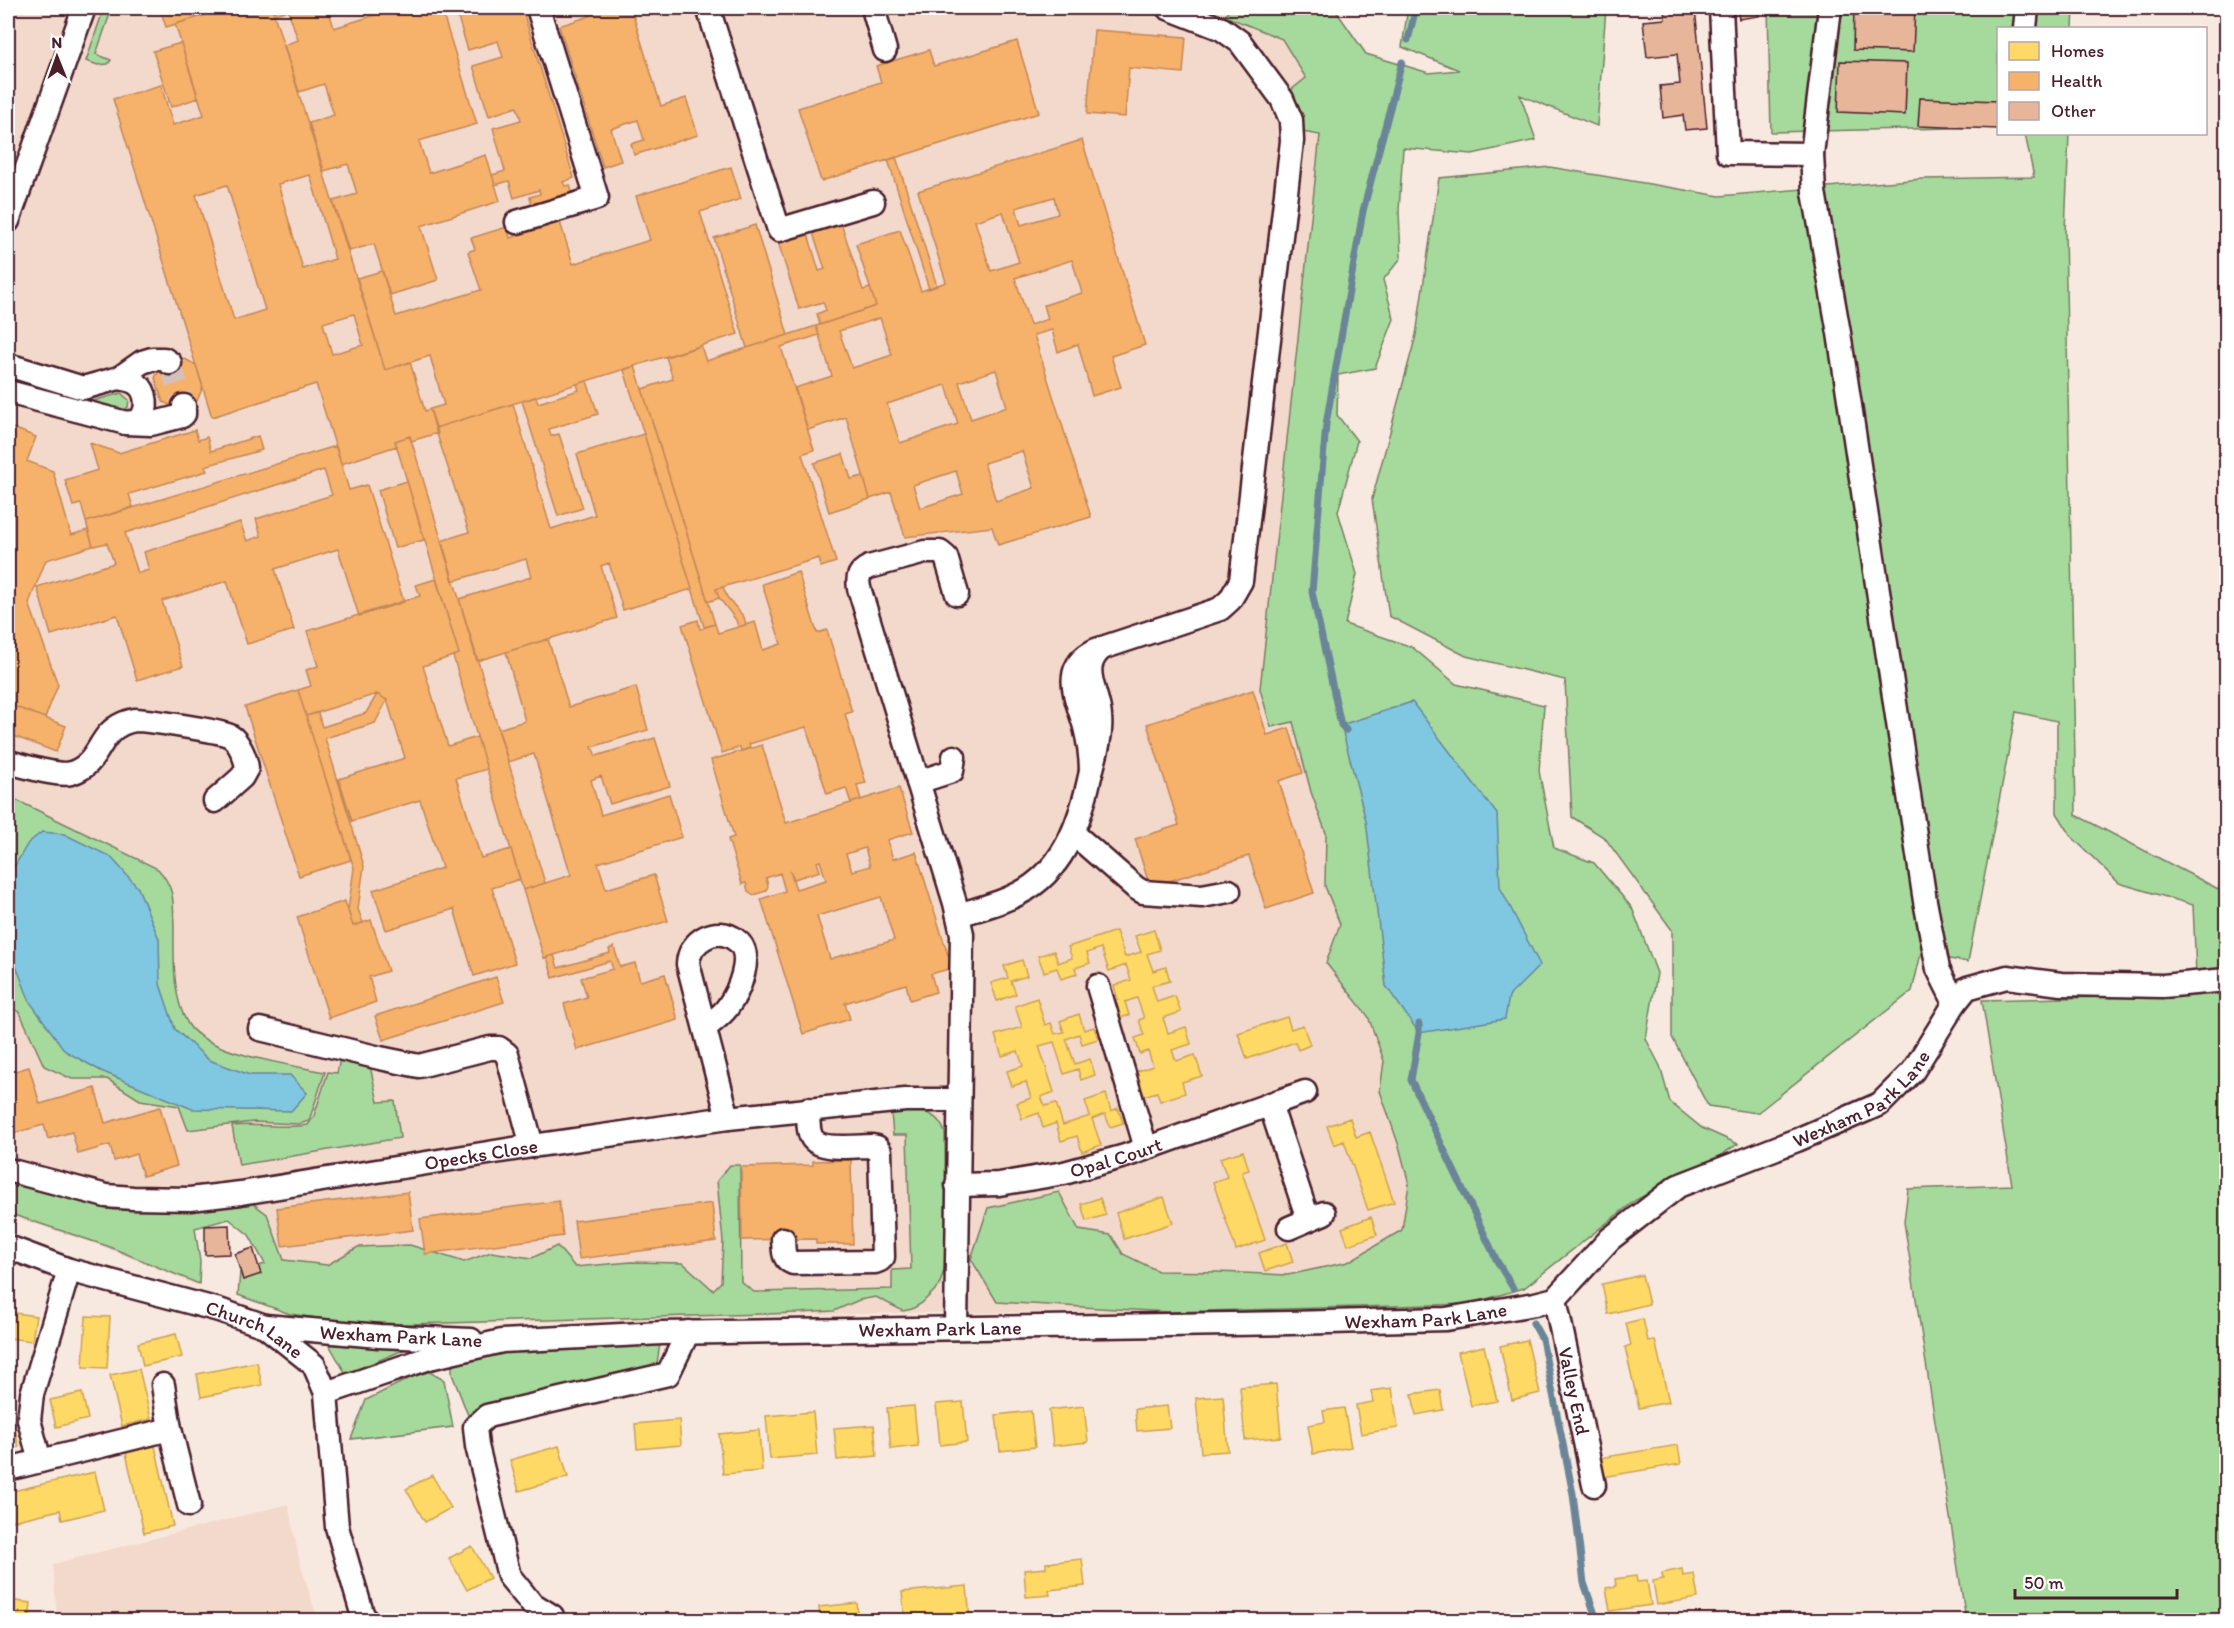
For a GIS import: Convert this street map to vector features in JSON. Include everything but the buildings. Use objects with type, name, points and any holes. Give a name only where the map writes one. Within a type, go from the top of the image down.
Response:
[{"type":"street","points":[[8,221],[84,8]]},
{"type":"street","points":[[518,222],[597,198],[538,8]]},
{"type":"street","points":[[708,8],[779,230],[873,202]]},
{"type":"street","points":[[873,8],[885,50]]},
{"type":"street","points":[[958,915],[993,904],[1029,888],[1050,868],[1074,834],[1091,773],[1100,726],[1100,710],[1090,674],[1092,657],[1102,648],[1220,609],[1230,600],[1241,581],[1292,141],[1291,120],[1282,99],[1240,42],[1222,29],[1168,8]]},
{"type":"street","points":[[1720,8],[1728,153],[1812,154]]},
{"type":"street","points":[[1830,8],[1812,154],[1815,192],[1839,333],[1919,866],[1938,969],[1954,1003]]},
{"type":"street","points":[[2025,27],[2027,8]]},
{"type":"street","points":[[8,365],[83,388],[119,378],[142,362],[152,359],[164,358],[170,363]]},
{"type":"street","points":[[119,378],[136,382],[146,397],[141,417],[136,421],[126,423]]},
{"type":"street","points":[[83,388],[79,403],[82,411],[89,415]]},
{"type":"street","points":[[10,392],[89,415],[148,425],[179,417],[184,414],[184,406]]},
{"type":"street","points":[[956,1328],[962,940],[958,915],[859,588],[859,575],[862,570],[869,567],[930,551],[940,552],[946,558],[957,594]]},
{"type":"street","points":[[8,762],[64,775],[69,774],[86,767],[94,758],[108,733],[132,720],[156,722],[226,735],[236,743],[247,768],[242,777],[216,801]]},
{"type":"street","points":[[918,783],[950,773],[954,767],[954,758]]},
{"type":"street","points":[[1074,834],[1143,892],[1202,896],[1229,891]]},
{"type":"street","name":"Wexham Park Lane","points":[[265,1326],[378,1336],[502,1341],[688,1332],[1446,1319],[1555,1299],[1610,1239],[1678,1186],[1797,1140],[1880,1104],[1912,1071],[1954,1003],[1967,988],[2007,977],[2061,984],[2163,986],[2226,980]]},
{"type":"street","points":[[1098,986],[1146,1148]]},
{"type":"street","points":[[706,1027],[728,1118]]},
{"type":"street","points":[[260,1029],[419,1066],[489,1048],[499,1048],[507,1054],[532,1146]]},
{"type":"street","name":"Opal Court","points":[[957,1185],[999,1184],[1064,1173],[1146,1148],[1305,1092]]},
{"type":"street","name":"Opecks Close","points":[[8,1170],[106,1196],[190,1198],[241,1193],[532,1146],[728,1118],[905,1100],[959,1100]]},
{"type":"street","points":[[1270,1104],[1307,1220]]},
{"type":"street","points":[[783,1239],[784,1255],[793,1263],[875,1262],[882,1257],[879,1149],[872,1146],[820,1144],[812,1138],[810,1133],[808,1109]]},
{"type":"street","name":"Church Lane","points":[[8,1247],[69,1270],[219,1310],[265,1326],[314,1365],[326,1393],[338,1527],[366,1620]]},
{"type":"street","points":[[40,1461],[29,1420],[33,1394],[69,1270]]},
{"type":"street","name":"Valley End","points":[[1555,1299],[1594,1485]]},
{"type":"street","points":[[552,1616],[531,1603],[509,1576],[477,1446],[475,1427],[487,1416],[668,1374],[688,1332]]},
{"type":"street","name":"Wexham Park Lane","points":[[326,1393],[429,1358],[502,1341]]},
{"type":"street","points":[[163,1385],[170,1429],[189,1505]]},
{"type":"street","points":[[8,1469],[170,1429]]},
{"type":"shaded area","points":[[8,8],[1212,8],[1283,35],[1344,127],[1286,667],[1443,1279],[1434,1306],[1168,1312],[903,1313],[404,1326],[343,1324],[289,1315],[249,1235],[229,1219],[195,1228],[198,1286],[107,1248],[8,1215]]},
{"type":"shaded area","points":[[288,1504],[300,1562],[314,1608],[321,1620],[57,1620],[53,1564]]},
{"type":"green space","points":[[104,8],[112,8],[96,54],[111,60],[108,64],[98,65],[86,61]]},
{"type":"green space","points":[[1230,8],[1334,8],[1366,54],[1429,73],[1459,70],[1402,47],[1408,8],[1606,8],[1597,126],[1520,95],[1536,140],[1472,154],[1403,148],[1399,211],[1401,258],[1383,280],[1394,319],[1375,368],[1338,375],[1337,415],[1357,441],[1338,512],[1357,574],[1345,624],[1412,647],[1456,684],[1544,705],[1539,771],[1554,848],[1594,863],[1632,908],[1657,973],[1646,1039],[1660,1066],[1670,1102],[1702,1128],[1738,1144],[1715,1159],[1636,1200],[1524,1288],[1469,1304],[1168,1312],[997,1302],[971,1259],[988,1208],[1059,1192],[1079,1230],[1111,1235],[1123,1254],[1158,1271],[1288,1275],[1348,1262],[1402,1230],[1409,1184],[1380,1091],[1384,1061],[1368,1016],[1326,963],[1340,924],[1325,886],[1326,833],[1311,792],[1293,722],[1271,727],[1260,689],[1320,135],[1303,132],[1303,120],[1291,90],[1306,78],[1282,39],[1225,16]]},
{"type":"green space","points":[[1768,8],[2074,8],[2073,27],[1997,27],[1997,127],[1771,132]]},
{"type":"green space","points":[[2025,135],[2069,135],[2065,232],[2076,815],[2226,893],[2226,969],[2196,973],[2193,905],[2119,883],[2072,837],[2057,813],[2057,721],[2016,712],[1968,962],[1943,958],[1934,899],[1912,991],[1757,1113],[1708,1106],[1672,1037],[1672,930],[1605,838],[1572,817],[1565,680],[1466,656],[1389,616],[1372,499],[1416,335],[1439,178],[1550,167],[1720,196],[1922,179],[2034,177]]},
{"type":"green space","points":[[121,393],[129,400],[128,407],[123,411],[90,404],[93,401]]},
{"type":"green space","points":[[8,796],[158,869],[171,890],[174,911],[175,978],[179,1002],[188,1024],[212,1043],[231,1051],[325,1072],[309,1121],[299,1124],[253,1122],[188,1130],[179,1106],[140,1100],[107,1079],[72,1079],[44,1066],[20,1013],[8,1005]]},
{"type":"green space","points":[[2226,994],[2226,1620],[1966,1620],[1904,1222],[1908,1189],[2012,1185],[1982,1000]]},
{"type":"green space","points":[[340,1059],[370,1066],[378,1102],[395,1101],[400,1138],[239,1165],[232,1126],[308,1125],[314,1116],[328,1072],[337,1073]]},
{"type":"green space","points":[[919,1111],[935,1118],[945,1133],[946,1264],[939,1286],[922,1303],[903,1311],[876,1297],[859,1300],[834,1311],[799,1313],[407,1324],[344,1322],[290,1314],[238,1295],[240,1272],[265,1264],[249,1235],[229,1219],[195,1228],[200,1261],[199,1284],[107,1246],[8,1213],[8,1180],[114,1210],[244,1197],[267,1214],[284,1260],[327,1265],[358,1247],[410,1245],[464,1262],[491,1252],[532,1258],[557,1246],[575,1267],[631,1262],[683,1263],[713,1290],[721,1282],[723,1241],[717,1181],[730,1165],[740,1165],[741,1282],[754,1292],[892,1289],[892,1270],[911,1269],[907,1135],[893,1135],[891,1113]]},
{"type":"green space","points":[[326,1339],[413,1346],[346,1374]]},
{"type":"green space","points":[[660,1344],[656,1370],[623,1374],[468,1415],[452,1374],[452,1361],[529,1348]]},
{"type":"green space","points":[[426,1370],[444,1380],[453,1427],[351,1439],[366,1400]]},
{"type":"water","points":[[1412,702],[1497,814],[1500,887],[1540,965],[1509,996],[1505,1019],[1419,1033],[1386,986],[1366,821],[1341,725]]},
{"type":"water","points":[[42,832],[64,834],[111,857],[138,888],[159,939],[160,984],[175,1029],[209,1060],[250,1075],[290,1075],[307,1093],[291,1111],[192,1109],[101,1071],[65,1051],[30,1002],[11,953],[8,913],[13,869],[28,843]]},
{"type":"waterway","points":[[1408,40],[1416,8]]},
{"type":"waterway","points":[[1346,730],[1341,725],[1312,592],[1326,424],[1363,211],[1402,62]]},
{"type":"waterway","points":[[1419,1024],[1411,1080],[1497,1261],[1513,1288]]},
{"type":"waterway","points":[[1533,1323],[1542,1339],[1573,1494],[1584,1583],[1597,1620]]},
{"type":"tunnel","points":[[170,363],[184,406]]}]
